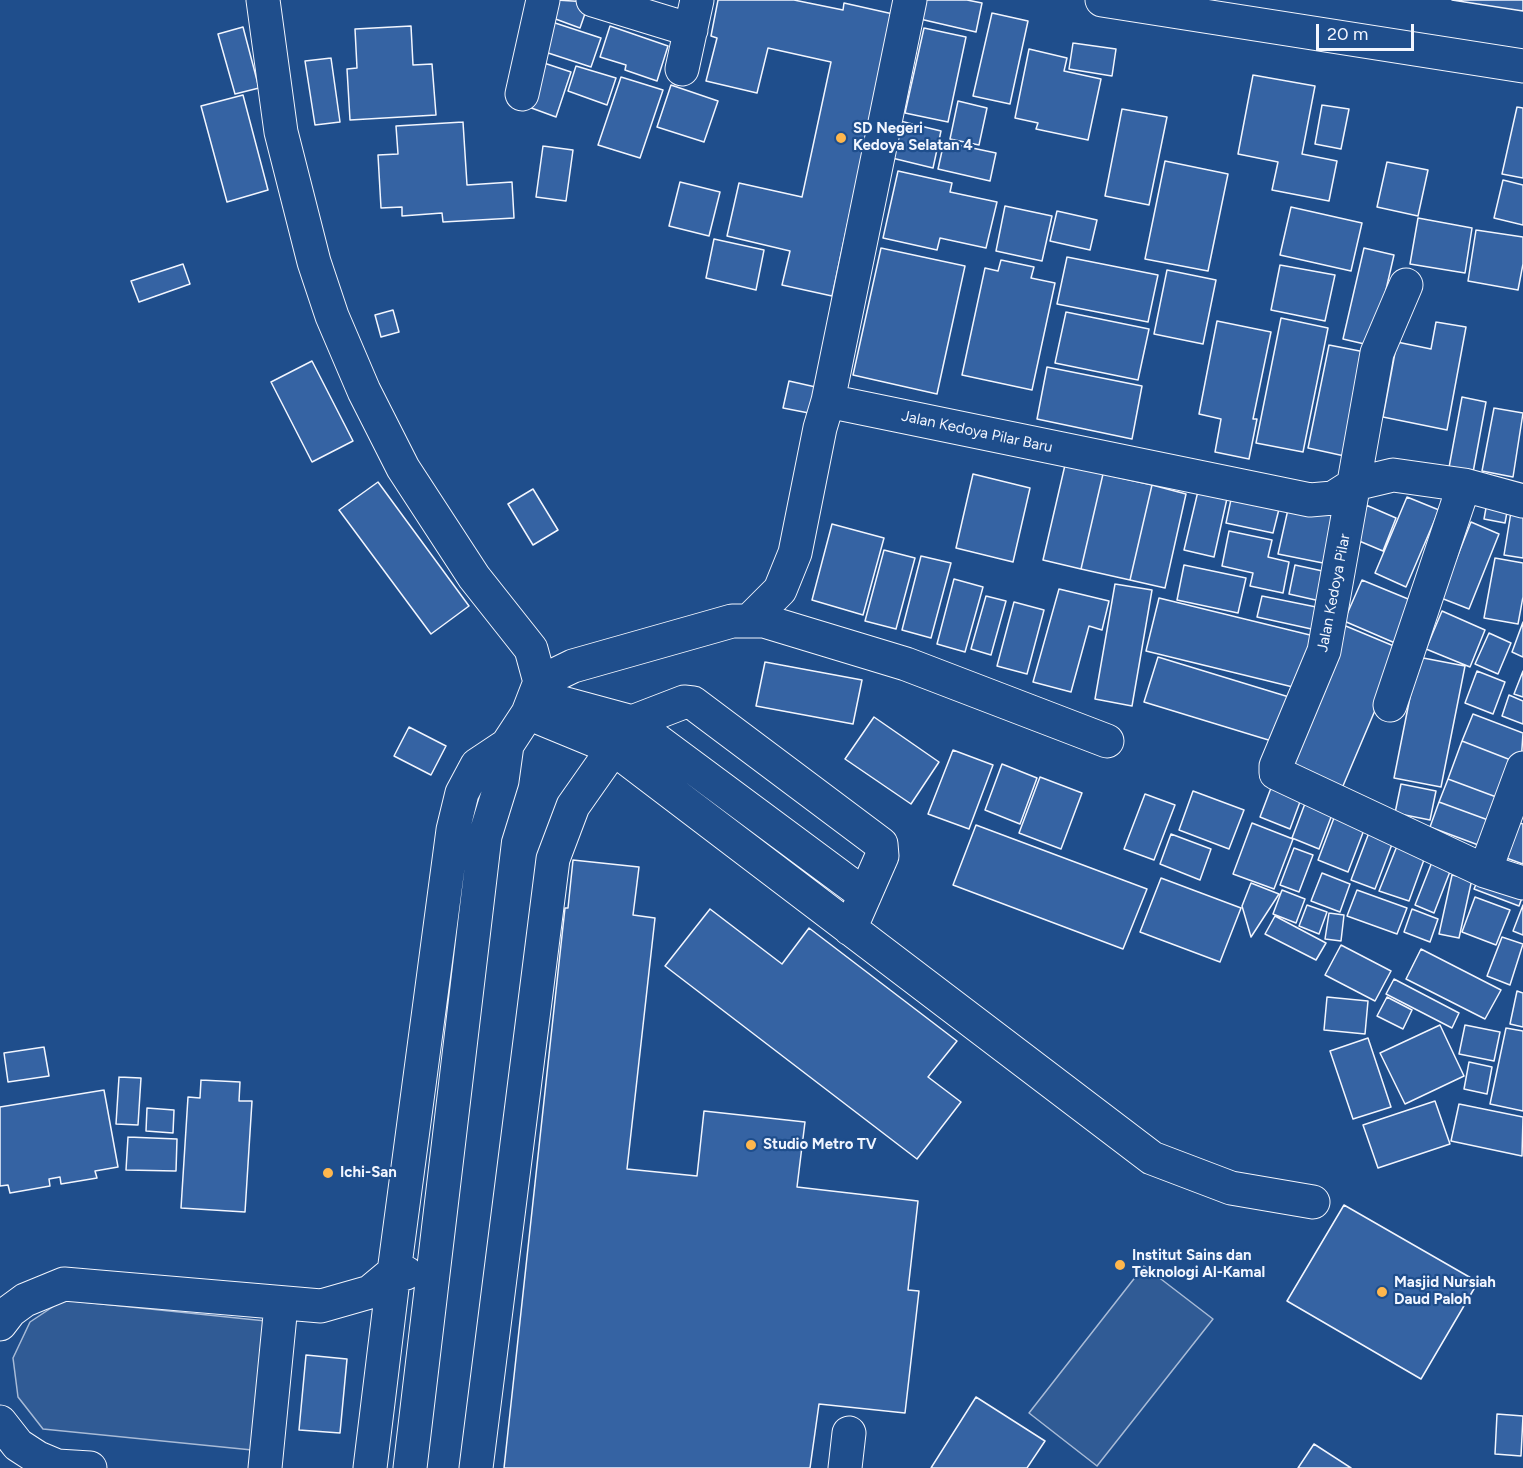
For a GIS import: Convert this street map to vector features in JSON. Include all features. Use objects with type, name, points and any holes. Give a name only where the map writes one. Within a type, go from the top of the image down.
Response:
[{"type":"street","points":[[263,0],[281,132],[308,240],[332,316],[364,391],[404,468],[474,577],[531,649],[534,697]]},
{"type":"street","points":[[522,94],[543,0]]},
{"type":"street","points":[[593,0],[694,15],[682,69]]},
{"type":"street","points":[[749,621],[780,590],[795,553],[910,0]]},
{"type":"street","points":[[1102,0],[1523,66]]},
{"type":"street","name":"Jalan Kedoya Pilar","points":[[1406,285],[1377,353],[1360,438],[1355,484],[1324,651],[1276,766],[1276,773],[1485,871],[1523,883]]},
{"type":"street","name":"Jalan Kedoya Pilar Baru","points":[[824,414],[1310,500],[1333,498],[1355,484],[1393,475],[1464,485],[1523,501]]},
{"type":"street","points":[[1390,705],[1464,485]]},
{"type":"street","points":[[410,1468],[485,836],[502,781],[507,746],[534,697],[573,666],[732,621],[749,621],[773,624],[906,664],[1107,741]]},
{"type":"street","points":[[534,697],[632,722],[865,895]]},
{"type":"street","points":[[534,697],[613,748],[1152,1158],[1231,1188],[1313,1202]]},
{"type":"street","points":[[476,1468],[553,859],[573,806],[632,722],[677,704],[693,703],[881,844],[882,856],[850,929]]},
{"type":"street","points":[[370,1468],[453,830],[462,793],[477,765],[507,746]]},
{"type":"street","points":[[1485,871],[1523,768]]},
{"type":"street","points":[[3,1313],[26,1300],[64,1284],[281,1305],[321,1306],[370,1292],[394,1272],[433,1276]]},
{"type":"street","points":[[265,1468],[281,1305]]},
{"type":"street","points":[[0,1422],[18,1445],[38,1458],[57,1467],[90,1468]]},
{"type":"street","points":[[845,1468],[849,1433]]},
{"type":"shaded area","points":[[1144,1266],[1213,1319],[1097,1466],[1029,1413]]},
{"type":"shaded area","points":[[63,1300],[266,1321],[252,1450],[43,1429],[18,1397],[13,1358],[30,1322]]},
{"type":"building","points":[[556,0],[589,2],[580,28],[550,17]]},
{"type":"building","name":"SD Negeri Kedoya Selatan 4","points":[[718,0],[794,0],[843,10],[844,3],[893,14],[832,296],[782,285],[790,251],[727,236],[739,183],[802,197],[831,62],[768,48],[757,93],[706,81],[717,38],[711,36]]},
{"type":"building","points":[[924,0],[967,0],[982,3],[976,32],[920,19]]},
{"type":"building","points":[[1452,0],[1523,0],[1523,11]]},
{"type":"building","points":[[992,13],[1028,21],[1010,104],[973,96]]},
{"type":"building","points":[[549,21],[601,38],[591,67],[539,50]]},
{"type":"building","points":[[411,26],[413,65],[432,64],[436,115],[350,120],[347,69],[357,68],[355,29]]},
{"type":"building","points":[[610,26],[668,46],[657,81],[625,70],[626,65],[600,57]]},
{"type":"building","points":[[243,27],[259,88],[235,94],[218,34]]},
{"type":"building","points":[[924,28],[966,37],[948,122],[905,113]]},
{"type":"building","points":[[1073,43],[1116,49],[1112,76],[1069,69]]},
{"type":"building","points":[[1029,49],[1067,58],[1064,71],[1101,79],[1088,140],[1036,129],[1038,123],[1015,118]]},
{"type":"building","points":[[331,58],[340,122],[315,125],[305,61]]},
{"type":"building","points":[[541,62],[571,72],[556,117],[526,106]]},
{"type":"building","points":[[576,66],[616,78],[607,105],[568,91]]},
{"type":"building","points":[[1253,75],[1315,86],[1302,154],[1337,161],[1329,201],[1272,190],[1278,162],[1238,154]]},
{"type":"building","points":[[621,77],[663,90],[640,158],[598,145]]},
{"type":"building","points":[[671,85],[718,101],[704,142],[657,127]]},
{"type":"building","points":[[243,95],[268,190],[227,202],[201,106]]},
{"type":"building","points":[[958,101],[987,108],[979,145],[950,139]]},
{"type":"building","points":[[1322,105],[1349,109],[1341,149],[1315,144]]},
{"type":"building","points":[[1517,107],[1523,108],[1523,178],[1502,174]]},
{"type":"building","points":[[1122,109],[1167,117],[1149,205],[1105,196]]},
{"type":"building","points":[[900,121],[941,131],[933,168],[892,158]]},
{"type":"building","points":[[463,122],[467,185],[512,182],[514,218],[443,222],[442,213],[402,216],[402,207],[381,208],[378,155],[398,154],[396,126]]},
{"type":"building","points":[[944,142],[996,153],[990,181],[938,169]]},
{"type":"building","points":[[543,146],[573,150],[566,201],[536,197]]},
{"type":"building","points":[[1165,161],[1228,174],[1208,271],[1145,259]]},
{"type":"building","points":[[1387,162],[1428,170],[1418,216],[1377,207]]},
{"type":"building","points":[[898,171],[952,183],[950,192],[997,202],[986,248],[940,238],[937,250],[883,238]]},
{"type":"building","points":[[1503,180],[1523,185],[1523,225],[1494,218]]},
{"type":"building","points":[[680,182],[720,192],[709,236],[669,226]]},
{"type":"building","points":[[1005,206],[1052,216],[1042,261],[996,251]]},
{"type":"building","points":[[1291,207],[1362,223],[1351,271],[1280,255]]},
{"type":"building","points":[[1057,211],[1097,220],[1090,250],[1050,241]]},
{"type":"building","points":[[1418,218],[1472,228],[1465,273],[1410,264]]},
{"type":"building","points":[[1476,230],[1523,237],[1523,264],[1518,290],[1468,281]]},
{"type":"building","points":[[714,239],[764,250],[756,290],[706,278]]},
{"type":"building","points":[[881,248],[965,266],[937,394],[853,375]]},
{"type":"building","points":[[1364,248],[1394,255],[1373,346],[1343,339]]},
{"type":"building","points":[[1067,257],[1158,275],[1148,322],[1057,304]]},
{"type":"building","points":[[1001,260],[1034,267],[1031,278],[1055,283],[1032,390],[962,375],[985,268],[998,271]]},
{"type":"building","points":[[183,264],[190,284],[139,302],[131,281]]},
{"type":"building","points":[[1280,265],[1335,275],[1325,321],[1271,310]]},
{"type":"building","points":[[1167,270],[1216,280],[1203,344],[1154,334]]},
{"type":"building","points":[[393,310],[399,332],[381,337],[375,315]]},
{"type":"building","points":[[1066,312],[1149,329],[1138,380],[1055,363]]},
{"type":"building","points":[[1281,318],[1328,328],[1303,452],[1256,443]]},
{"type":"building","points":[[1217,321],[1271,332],[1253,419],[1257,419],[1249,459],[1215,452],[1221,419],[1199,414]]},
{"type":"building","points":[[1436,322],[1466,327],[1447,430],[1383,417],[1397,342],[1431,349]]},
{"type":"building","points":[[1329,345],[1370,353],[1349,457],[1308,448]]},
{"type":"building","points":[[312,361],[353,441],[312,462],[271,382]]},
{"type":"building","points":[[1047,367],[1142,386],[1132,439],[1037,419]]},
{"type":"building","points":[[789,381],[820,388],[814,414],[783,408]]},
{"type":"building","points":[[1462,397],[1486,402],[1472,478],[1448,473]]},
{"type":"building","points":[[1494,408],[1523,413],[1513,477],[1482,471]]},
{"type":"building","points":[[1065,465],[1103,474],[1081,569],[1043,560]]},
{"type":"building","points":[[973,474],[1030,488],[1013,562],[956,548]]},
{"type":"building","points":[[1103,474],[1152,485],[1130,580],[1081,569]]},
{"type":"building","points":[[378,482],[469,606],[431,634],[339,510]]},
{"type":"building","points":[[1152,485],[1186,494],[1165,588],[1130,580]]},
{"type":"building","points":[[1199,487],[1228,494],[1214,557],[1184,550]]},
{"type":"building","points":[[533,489],[558,530],[533,545],[508,504]]},
{"type":"building","points":[[1233,490],[1281,501],[1273,533],[1226,523]]},
{"type":"building","points":[[1407,497],[1439,510],[1406,587],[1375,573]]},
{"type":"building","points":[[1488,497],[1509,501],[1505,523],[1484,519]]},
{"type":"building","points":[[1289,505],[1334,515],[1323,563],[1278,554]]},
{"type":"building","points":[[1366,505],[1396,518],[1383,551],[1352,538]]},
{"type":"building","points":[[1511,512],[1523,514],[1523,558],[1504,555]]},
{"type":"building","points":[[1471,522],[1499,534],[1469,609],[1441,598]]},
{"type":"building","points":[[832,524],[884,538],[863,615],[812,600]]},
{"type":"building","points":[[1229,531],[1272,540],[1268,557],[1289,562],[1283,593],[1250,586],[1253,573],[1222,566]]},
{"type":"building","points":[[884,550],[915,558],[896,629],[865,621]]},
{"type":"building","points":[[921,556],[951,563],[931,638],[902,630]]},
{"type":"building","points":[[1495,558],[1523,563],[1523,597],[1518,624],[1484,618]]},
{"type":"building","points":[[1184,565],[1246,578],[1238,613],[1177,600]]},
{"type":"building","points":[[1295,565],[1327,572],[1320,601],[1289,594]]},
{"type":"building","points":[[954,579],[983,587],[965,652],[937,644]]},
{"type":"building","points":[[1362,580],[1413,601],[1395,643],[1344,621]]},
{"type":"building","points":[[1115,584],[1152,590],[1132,706],[1095,699]]},
{"type":"building","points":[[1059,589],[1109,601],[1102,630],[1089,626],[1071,692],[1033,682]]},
{"type":"building","points":[[986,596],[1006,601],[991,655],[971,649]]},
{"type":"building","points":[[1262,596],[1321,608],[1316,630],[1257,617]]},
{"type":"building","points":[[1159,598],[1314,636],[1301,689],[1146,651]]},
{"type":"building","points":[[1014,602],[1044,610],[1027,674],[997,666]]},
{"type":"building","points":[[1442,611],[1485,630],[1470,667],[1426,649]]},
{"type":"building","points":[[1523,622],[1523,657],[1512,652]]},
{"type":"building","points":[[1341,624],[1401,649],[1340,793],[1281,768]]},
{"type":"building","points":[[1489,633],[1511,643],[1498,674],[1475,664]]},
{"type":"building","points":[[1158,657],[1289,697],[1275,742],[1144,702]]},
{"type":"building","points":[[1418,657],[1465,666],[1441,787],[1394,778]]},
{"type":"building","points":[[765,662],[862,680],[853,724],[756,706]]},
{"type":"building","points":[[1477,671],[1505,682],[1493,714],[1465,703]]},
{"type":"building","points":[[1523,671],[1523,697],[1514,694]]},
{"type":"building","points":[[1509,695],[1523,701],[1523,724],[1502,716]]},
{"type":"building","points":[[1473,714],[1523,733],[1521,764],[1462,741]]},
{"type":"building","points":[[874,717],[939,762],[911,804],[845,759]]},
{"type":"building","points":[[409,727],[446,746],[431,775],[394,756]]},
{"type":"building","points":[[1462,741],[1521,764],[1507,801],[1448,779]]},
{"type":"building","points":[[953,750],[993,765],[969,829],[928,814]]},
{"type":"building","points":[[1002,764],[1037,778],[1020,824],[985,810]]},
{"type":"building","points":[[1040,777],[1082,793],[1061,849],[1019,833]]},
{"type":"building","points":[[1448,779],[1507,801],[1499,824],[1439,802]]},
{"type":"building","points":[[1274,780],[1304,791],[1290,829],[1260,817]]},
{"type":"building","points":[[1401,784],[1436,791],[1430,820],[1395,813]]},
{"type":"building","points":[[1193,791],[1244,810],[1229,849],[1179,830]]},
{"type":"building","points":[[1309,793],[1336,804],[1319,849],[1292,838]]},
{"type":"building","points":[[1145,794],[1175,805],[1154,860],[1124,849]]},
{"type":"building","points":[[1439,802],[1499,824],[1489,849],[1430,827]]},
{"type":"building","points":[[1337,810],[1367,822],[1348,872],[1318,860]]},
{"type":"building","points":[[1514,821],[1523,824],[1523,864],[1501,856]]},
{"type":"building","points":[[1252,823],[1293,839],[1274,889],[1233,874]]},
{"type":"building","points":[[976,825],[1147,889],[1123,949],[953,885]]},
{"type":"building","points":[[1370,830],[1394,839],[1375,889],[1351,880]]},
{"type":"building","points":[[1171,834],[1211,849],[1200,880],[1160,864]]},
{"type":"building","points":[[1397,846],[1425,857],[1409,901],[1379,891]]},
{"type":"building","points":[[1294,848],[1313,855],[1299,892],[1280,885]]},
{"type":"building","name":"Studio Metro TV","points":[[573,860],[639,867],[633,915],[655,918],[627,1169],[697,1176],[704,1111],[805,1122],[797,1187],[918,1201],[908,1290],[919,1291],[905,1413],[819,1404],[810,1468],[504,1468],[565,908],[568,908]]},
{"type":"building","points":[[1432,862],[1451,869],[1434,913],[1415,905]]},
{"type":"building","points":[[1322,873],[1350,884],[1340,912],[1311,901]]},
{"type":"building","points":[[1452,875],[1472,879],[1459,938],[1439,934]]},
{"type":"building","points":[[1480,875],[1523,895],[1519,906],[1474,889]]},
{"type":"building","points":[[1161,878],[1241,908],[1220,962],[1140,932]]},
{"type":"building","points":[[1251,883],[1279,894],[1251,937],[1242,906]]},
{"type":"building","points":[[1282,890],[1305,899],[1296,923],[1273,914]]},
{"type":"building","points":[[1357,890],[1407,908],[1397,934],[1347,916]]},
{"type":"building","points":[[1475,897],[1510,910],[1496,945],[1462,932]]},
{"type":"building","points":[[1307,905],[1327,912],[1319,934],[1299,926]]},
{"type":"building","points":[[1523,905],[1523,935],[1513,931]]},
{"type":"building","points":[[710,909],[782,964],[809,928],[957,1041],[928,1077],[961,1102],[917,1159],[665,966]]},
{"type":"building","points":[[1412,909],[1438,919],[1430,942],[1404,932]]},
{"type":"building","points":[[1329,913],[1344,915],[1341,941],[1325,939]]},
{"type":"building","points":[[1275,916],[1326,943],[1316,960],[1265,934]]},
{"type":"building","points":[[1502,937],[1523,944],[1510,985],[1487,976]]},
{"type":"building","points":[[1341,945],[1391,971],[1375,1001],[1325,975]]},
{"type":"building","points":[[1421,949],[1501,990],[1485,1019],[1406,979]]},
{"type":"building","points":[[1394,979],[1459,1013],[1452,1028],[1386,994]]},
{"type":"building","points":[[1517,991],[1523,993],[1523,1027],[1510,1024]]},
{"type":"building","points":[[1327,997],[1368,1001],[1365,1034],[1324,1030]]},
{"type":"building","points":[[1387,997],[1412,1010],[1403,1029],[1377,1016]]},
{"type":"building","points":[[1440,1025],[1464,1076],[1405,1104],[1380,1053]]},
{"type":"building","points":[[1465,1025],[1500,1032],[1494,1061],[1459,1054]]},
{"type":"building","points":[[1506,1028],[1523,1031],[1523,1111],[1490,1104]]},
{"type":"building","points":[[1368,1038],[1391,1107],[1353,1119],[1330,1051]]},
{"type":"building","points":[[44,1047],[49,1076],[8,1082],[4,1053]]},
{"type":"building","points":[[1469,1062],[1492,1067],[1487,1094],[1464,1089]]},
{"type":"building","points":[[119,1077],[141,1078],[138,1125],[116,1124]]},
{"type":"building","points":[[201,1080],[240,1082],[239,1101],[252,1101],[245,1212],[181,1208],[188,1097],[200,1098]]},
{"type":"building","points":[[104,1090],[118,1167],[95,1171],[97,1178],[61,1184],[60,1177],[49,1179],[50,1186],[10,1193],[8,1185],[0,1186],[0,1107]]},
{"type":"building","points":[[1435,1101],[1450,1144],[1378,1168],[1363,1125]]},
{"type":"building","points":[[1459,1104],[1523,1117],[1522,1156],[1451,1141]]},
{"type":"building","points":[[147,1108],[174,1110],[173,1133],[146,1131]]},
{"type":"building","points":[[128,1137],[177,1139],[176,1171],[126,1170]]},
{"type":"building","name":"Masjid Nursiah Daud Paloh","points":[[1344,1205],[1478,1282],[1421,1379],[1287,1301]]},
{"type":"building","points":[[306,1355],[347,1359],[340,1433],[299,1430]]},
{"type":"building","points":[[976,1397],[1045,1441],[1027,1468],[931,1468]]},
{"type":"building","points":[[1497,1414],[1523,1416],[1521,1456],[1495,1454]]},
{"type":"building","points":[[1314,1444],[1351,1468],[1298,1468]]},
{"type":"place","name":"SD Negeri Kedoya Selatan 4","points":[[841,138]]},
{"type":"place","name":"Studio Metro TV","points":[[751,1145]]},
{"type":"place","name":"Ichi-San","points":[[328,1173]]},
{"type":"place","name":"Institut Sains dan Teknologi Al-Kamal","points":[[1120,1265]]},
{"type":"place","name":"Masjid Nursiah Daud Paloh","points":[[1382,1292]]}]
